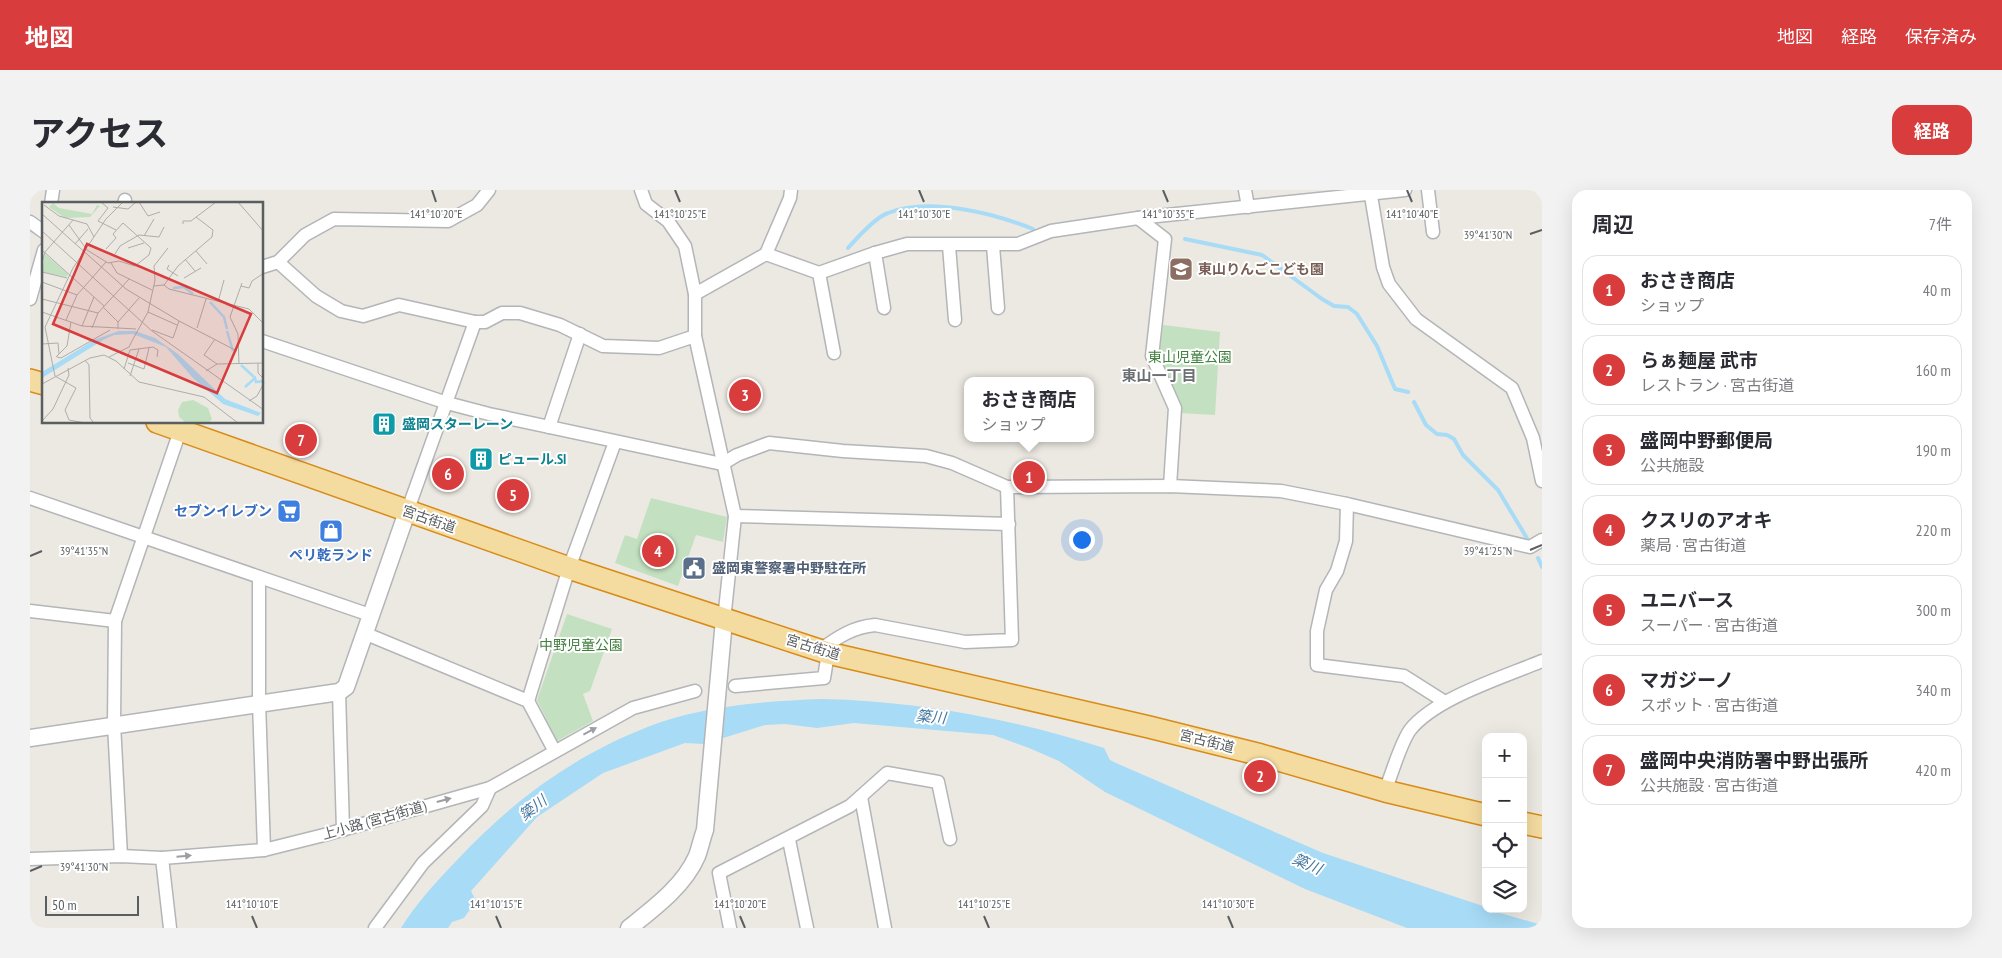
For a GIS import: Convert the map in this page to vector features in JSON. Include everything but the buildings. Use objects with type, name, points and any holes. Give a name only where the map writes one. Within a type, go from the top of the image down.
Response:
[{"type":"highway","name":"宮古街道","points":[[181,426],[407,512],[569,568],[824,652],[1158,729],[1261,755],[1385,791],[1482,814]]},
{"type":"highway","points":[[1527,824],[1542,827]]},
{"type":"street","points":[[264,266],[278,262],[305,235],[334,218],[448,221],[477,205],[489,190]]},
{"type":"street","points":[[629,928],[655,908],[678,885],[696,857],[705,830],[716,698],[735,516],[695,336],[696,294],[684,246],[668,221],[646,204],[642,190]]},
{"type":"street","points":[[696,294],[766,254],[790,198],[791,190]]},
{"type":"street","points":[[1245,190],[1248,207]]},
{"type":"street","points":[[766,254],[819,273],[907,244],[949,246],[1018,244],[1051,231],[1138,218],[1371,192],[1405,190]]},
{"type":"street","points":[[1428,190],[1433,232]]},
{"type":"street","points":[[1371,192],[1383,267],[1389,284],[1416,320],[1512,388],[1533,438],[1542,481]]},
{"type":"street","points":[[1138,218],[1165,239],[1152,356],[1175,408],[1170,486]]},
{"type":"street","points":[[30,222],[42,231]]},
{"type":"street","points":[[949,246],[955,320]]},
{"type":"street","points":[[992,246],[998,308]]},
{"type":"street","points":[[875,253],[884,308]]},
{"type":"street","points":[[278,262],[316,296],[341,310],[363,316],[399,305],[475,322],[485,322],[502,313],[520,313],[580,334],[603,346],[659,348],[695,336]]},
{"type":"street","points":[[30,299],[38,264]]},
{"type":"street","points":[[819,273],[834,354]]},
{"type":"street","points":[[30,738],[259,702],[339,692],[346,687],[475,322]]},
{"type":"street","points":[[550,427],[580,334]]},
{"type":"street","points":[[264,342],[447,403],[615,442],[722,464],[737,455],[769,443],[852,452],[926,456],[952,463],[1006,486],[1170,486],[1281,491],[1347,504],[1530,547],[1542,540]]},
{"type":"street","points":[[121,856],[114,724],[115,621],[181,426]]},
{"type":"street","points":[[528,701],[569,568],[615,442]]},
{"type":"street","points":[[735,686],[824,678],[824,652],[841,634],[862,626],[875,625],[965,642],[1012,640],[1009,524],[1006,486]]},
{"type":"street","points":[[30,498],[370,615]]},
{"type":"street","points":[[1347,504],[1346,541],[1337,571],[1326,590],[1317,631],[1317,665],[1404,676],[1445,702]]},
{"type":"street","points":[[735,516],[1009,524]]},
{"type":"street","points":[[259,577],[259,702],[264,850]]},
{"type":"street","points":[[30,611],[115,621]]},
{"type":"street","points":[[364,633],[528,701],[554,750]]},
{"type":"street","points":[[1385,791],[1409,731],[1425,714],[1445,702],[1542,661]]},
{"type":"street","name":"上小路 (宮古街道)","points":[[30,859],[121,856],[162,858],[264,850],[343,830],[490,788],[554,750],[633,708],[695,690]]},
{"type":"street","points":[[339,692],[343,830]]},
{"type":"street","points":[[730,928],[719,873],[789,840],[850,806],[887,773],[938,782],[950,839]]},
{"type":"street","points":[[375,928],[423,863],[482,806],[490,788]]},
{"type":"street","points":[[861,796],[886,928]]},
{"type":"street","points":[[789,840],[807,928]]},
{"type":"street","points":[[162,858],[170,928]]},
{"type":"green space","name":"東山児童公園","points":[[1163,325],[1220,332],[1215,415],[1180,413],[1159,354]]},
{"type":"green space","points":[[651,498],[727,517],[723,542],[696,535],[678,586],[615,563],[625,535],[637,539]]},
{"type":"green space","name":"中野児童公園","points":[[567,614],[612,629],[590,691],[583,694],[593,721],[557,741],[537,700]]},
{"type":"water","name":"簗川","points":[[858,700],[965,713],[1035,728],[1104,748],[1110,760],[1116,763],[1323,853],[1482,906],[1482,913],[1500,913],[1542,925],[1542,928],[1407,928],[1305,889],[1105,792],[1059,761],[1029,748],[993,735],[854,723],[817,728],[785,724],[765,725],[704,744],[685,743],[603,773],[537,817],[471,891],[476,901],[464,918],[452,922],[448,928],[401,928],[436,883],[481,836],[527,796],[577,761],[632,733],[680,716],[720,708],[782,701]]},
{"type":"waterway","points":[[848,248],[883,215],[905,208],[923,206],[961,209],[981,213],[1033,229]]},
{"type":"waterway","points":[[1185,239],[1262,255],[1322,299],[1334,306],[1348,307],[1357,314],[1377,346],[1395,389],[1408,392]]},
{"type":"waterway","points":[[1414,402],[1426,425],[1437,434],[1447,435],[1454,439],[1463,455],[1498,490],[1528,540]]},
{"type":"waterway","points":[[1538,558],[1542,567]]},
{"type":"place","name":"東山りんごこども園","points":[[1181,269]]},
{"type":"place","name":"盛岡中野郵便局","points":[[745,395]]},
{"type":"place","name":"盛岡スターレーン","points":[[384,424]]},
{"type":"place","name":"盛岡中央消防署中野出張所","points":[[301,440]]},
{"type":"place","name":"ピュール.SI","points":[[481,459]]},
{"type":"place","name":"マガジーノ","points":[[448,474]]},
{"type":"place","name":"おさき商店","points":[[1029,477]]},
{"type":"place","name":"ユニバース","points":[[513,495]]},
{"type":"place","name":"セブンイレブン","points":[[289,511]]},
{"type":"place","name":"ペリ乾ランド","points":[[331,531]]},
{"type":"place","name":"クスリのアオキ","points":[[658,551]]},
{"type":"place","name":"盛岡東警察署中野駐在所","points":[[694,568]]},
{"type":"place","name":"らぁ麺屋 武市","points":[[1260,776]]},
{"type":"district","name":"東山一丁目","points":[[1159,376]]}]
